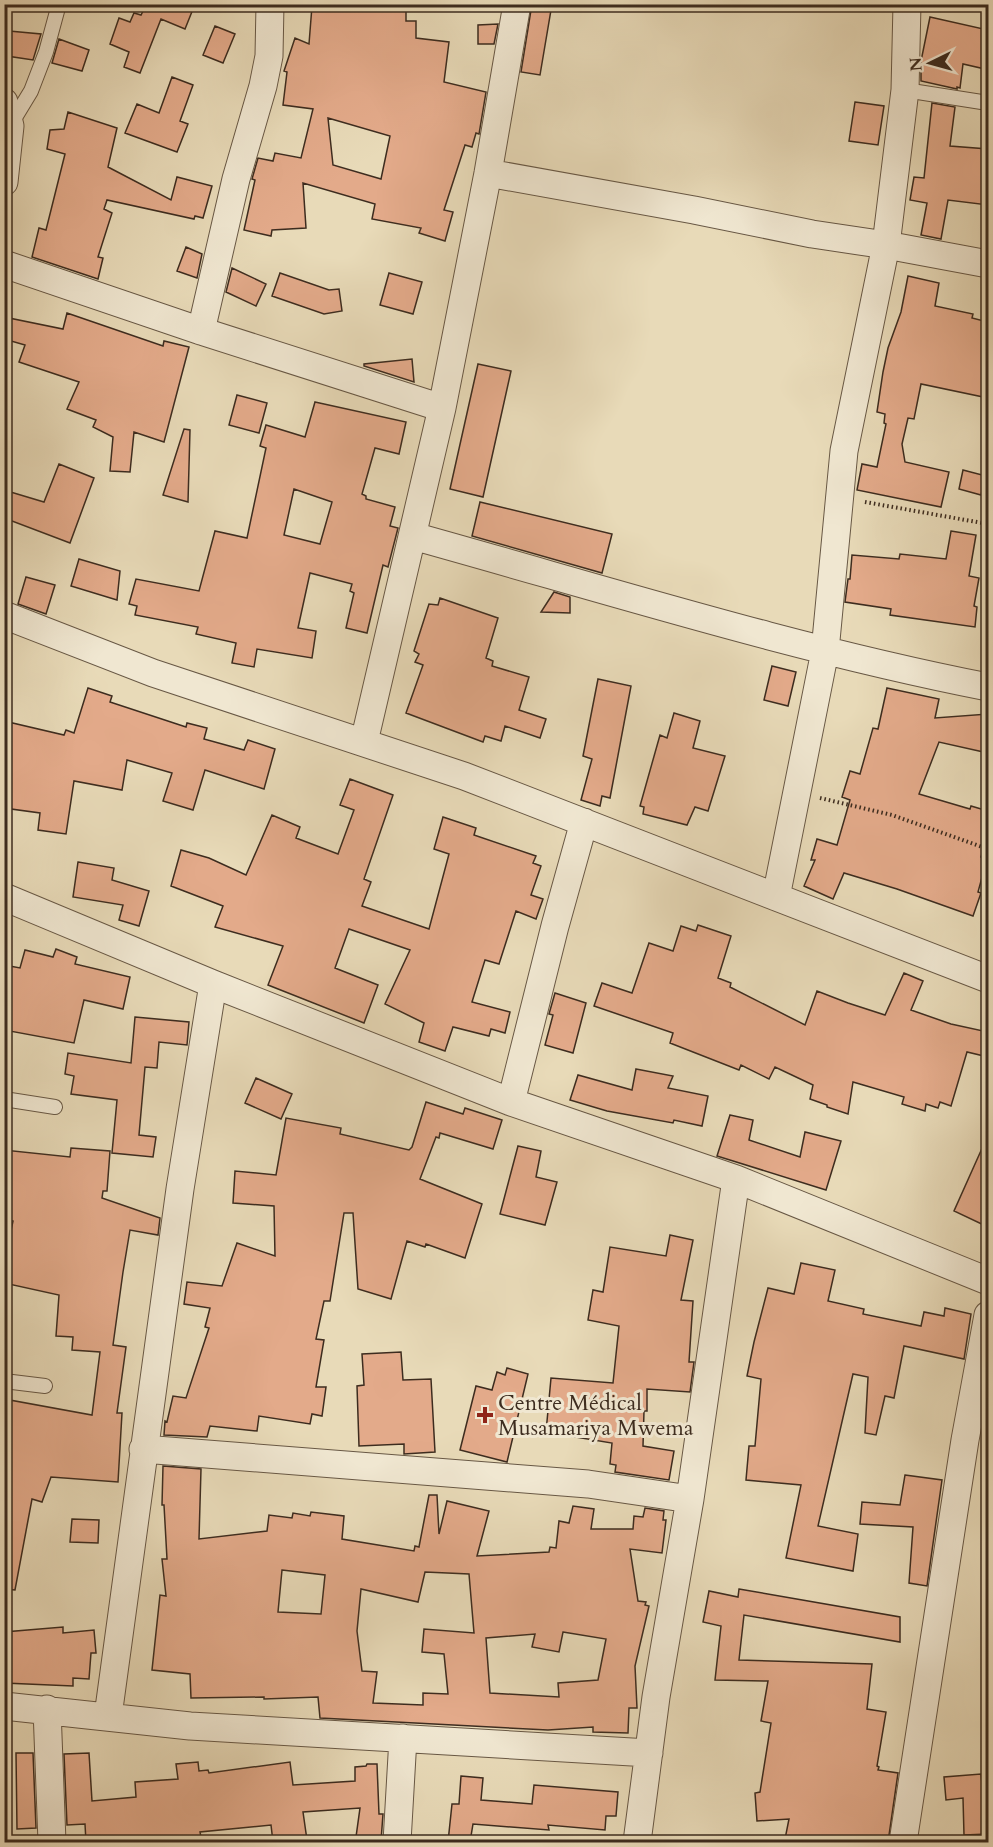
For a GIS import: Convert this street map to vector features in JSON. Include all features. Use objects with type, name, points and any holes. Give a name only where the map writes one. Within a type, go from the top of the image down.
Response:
[{"type":"street","points":[[201,331],[237,179],[263,86],[268,56],[270,4]]},
{"type":"street","points":[[776,897],[825,651],[831,570],[849,423],[886,245],[905,90],[908,4]]},
{"type":"street","points":[[364,742],[442,408],[488,173],[510,7]]},
{"type":"street","points":[[4,182],[7,114]]},
{"type":"street","points":[[488,173],[812,234],[988,264]]},
{"type":"street","points":[[4,264],[201,331],[442,408]]},
{"type":"street","points":[[413,536],[825,651],[988,687]]},
{"type":"street","points":[[4,615],[153,673],[464,776],[988,979]]},
{"type":"street","points":[[511,1102],[555,926],[584,822]]},
{"type":"street","points":[[4,897],[213,984],[511,1102],[736,1179],[988,1281]]},
{"type":"street","points":[[108,1716],[180,1189],[213,984]]},
{"type":"street","points":[[637,1842],[656,1697],[690,1498],[736,1179]]},
{"type":"street","points":[[903,1842],[965,1440],[988,1316]]},
{"type":"street","points":[[143,1449],[588,1484],[690,1498]]},
{"type":"street","points":[[4,1706],[189,1726],[649,1753]]},
{"type":"street","points":[[47,1709],[52,1842]]},
{"type":"street","points":[[397,1842],[403,1738]]},
{"type":"lane","points":[[7,114],[31,91],[43,62],[59,4]]},
{"type":"lane","points":[[905,90],[988,103]]},
{"type":"lane","points":[[4,1099],[55,1107]]},
{"type":"lane","points":[[4,1381],[45,1386]]},
{"type":"path","points":[[839,498],[988,524]]},
{"type":"path","points":[[797,793],[892,815],[988,849]]},
{"type":"building","points":[[129,4],[195,4],[185,29],[161,19],[140,73],[124,67],[129,52],[110,44],[119,18],[130,22],[134,13],[141,15],[143,11]]},
{"type":"building","points":[[532,4],[552,4],[540,75],[521,72]]},
{"type":"building","points":[[312,6],[406,11],[406,21],[416,21],[416,38],[449,42],[444,82],[486,92],[479,134],[476,133],[472,147],[465,145],[444,210],[453,212],[445,241],[419,233],[421,228],[372,219],[375,204],[303,183],[306,228],[272,230],[271,236],[244,230],[255,180],[252,179],[258,158],[273,161],[275,153],[301,158],[313,109],[283,105],[287,72],[284,71],[295,38],[309,44]],"holes":[[[328,118],[390,136],[381,179],[333,165]]]},
{"type":"building","points":[[930,17],[988,30],[985,69],[963,64],[960,88],[921,81],[921,61]]},
{"type":"building","points":[[498,24],[494,44],[478,44],[478,25]]},
{"type":"building","points":[[215,26],[235,34],[223,63],[203,55]]},
{"type":"building","points":[[9,31],[41,34],[33,60],[7,56]]},
{"type":"building","points":[[59,39],[89,50],[82,71],[52,63]]},
{"type":"building","points":[[172,77],[193,85],[180,121],[188,124],[177,152],[125,133],[137,104],[159,113]]},
{"type":"building","points":[[855,102],[884,106],[878,145],[849,141]]},
{"type":"building","points":[[932,103],[955,107],[950,146],[988,149],[988,205],[948,200],[941,239],[921,235],[927,203],[910,200],[914,177],[924,178]]},
{"type":"building","points":[[68,112],[117,128],[108,167],[171,200],[177,177],[212,186],[203,218],[195,216],[194,219],[107,200],[104,209],[112,213],[98,257],[103,258],[98,279],[32,257],[39,228],[46,230],[65,154],[47,149],[50,130],[64,129]]},
{"type":"building","points":[[186,247],[202,254],[197,278],[177,271]]},
{"type":"building","points":[[232,268],[266,284],[256,306],[226,292]]},
{"type":"building","points":[[280,273],[329,290],[339,289],[342,311],[324,314],[272,296]]},
{"type":"building","points":[[389,273],[422,282],[413,314],[380,305]]},
{"type":"building","points":[[908,276],[939,283],[935,306],[973,314],[972,318],[988,322],[988,398],[921,384],[914,419],[908,418],[902,444],[905,462],[949,472],[941,507],[857,490],[862,464],[877,467],[886,424],[884,423],[885,414],[877,412],[883,372],[888,348],[901,312]]},
{"type":"building","points":[[67,313],[163,346],[164,341],[189,347],[164,442],[134,432],[130,472],[110,471],[113,437],[93,427],[96,420],[67,409],[79,382],[19,362],[25,345],[4,339],[4,317],[63,329]]},
{"type":"building","points":[[412,359],[414,382],[364,366],[364,364]]},
{"type":"building","points":[[478,364],[511,371],[483,497],[450,489]]},
{"type":"building","points":[[237,395],[267,403],[259,433],[229,425]]},
{"type":"building","points":[[315,402],[406,422],[399,454],[375,448],[362,494],[366,496],[366,499],[395,507],[390,526],[398,528],[388,567],[383,565],[367,633],[346,628],[354,593],[350,591],[352,584],[310,573],[298,628],[316,631],[312,658],[257,649],[254,667],[232,663],[236,643],[196,634],[198,627],[135,615],[137,606],[129,604],[136,579],[199,591],[215,531],[247,538],[266,448],[260,446],[266,425],[305,437]],"holes":[[[294,489],[332,502],[320,544],[284,535]]]},
{"type":"building","points":[[184,429],[190,430],[188,502],[163,495]]},
{"type":"building","points":[[59,464],[94,478],[70,543],[4,518],[4,490],[44,502]]},
{"type":"building","points":[[963,470],[986,476],[981,495],[959,489]]},
{"type":"building","points":[[480,502],[612,534],[602,573],[472,536]]},
{"type":"building","points":[[951,531],[976,535],[969,576],[979,578],[974,606],[977,607],[975,627],[890,615],[891,609],[845,602],[852,555],[899,559],[900,554],[946,559]]},
{"type":"building","points":[[79,559],[120,571],[117,600],[71,586]]},
{"type":"building","points":[[26,577],[55,585],[46,614],[18,604]]},
{"type":"building","points":[[554,592],[570,597],[570,613],[541,612]]},
{"type":"building","points":[[440,598],[498,618],[486,658],[493,661],[492,666],[529,677],[519,710],[546,719],[540,738],[505,726],[501,741],[485,736],[483,742],[406,713],[423,665],[415,662],[419,654],[414,651],[429,604],[438,605]]},
{"type":"building","points":[[772,666],[796,672],[788,706],[764,700]]},
{"type":"building","points":[[598,679],[631,686],[610,798],[602,796],[600,806],[581,800],[592,759],[583,756]]},
{"type":"building","points":[[88,688],[112,696],[110,702],[186,727],[187,723],[207,728],[204,739],[244,750],[248,740],[275,749],[264,789],[205,770],[193,810],[163,801],[172,773],[127,760],[122,790],[74,781],[66,834],[38,830],[40,813],[4,808],[4,721],[64,735],[66,730],[74,733]]},
{"type":"building","points":[[887,688],[939,699],[935,718],[988,714],[988,753],[939,742],[919,794],[970,809],[971,806],[988,811],[988,833],[981,857],[987,859],[978,892],[981,893],[973,916],[844,873],[833,899],[804,886],[815,860],[811,860],[817,839],[837,845],[850,800],[842,797],[850,771],[860,774],[873,728],[878,729]]},
{"type":"building","points":[[674,713],[700,721],[693,748],[725,756],[708,811],[695,807],[687,825],[643,814],[644,807],[640,806],[660,735],[667,738]]},
{"type":"building","points":[[350,779],[393,795],[364,879],[371,882],[362,906],[429,929],[449,854],[434,849],[443,817],[476,828],[474,835],[536,856],[533,863],[541,866],[531,895],[543,899],[536,919],[516,911],[499,964],[485,960],[472,1002],[510,1012],[505,1033],[491,1029],[489,1036],[453,1027],[445,1051],[419,1042],[424,1023],[385,1004],[410,950],[349,929],[335,968],[378,985],[364,1023],[268,985],[283,946],[215,927],[223,906],[171,886],[181,850],[209,858],[246,875],[272,815],[300,827],[296,838],[338,854],[354,810],[340,805]]},
{"type":"building","points":[[78,862],[114,868],[112,880],[149,891],[139,926],[119,920],[123,905],[73,897]]},
{"type":"building","points":[[698,925],[731,936],[718,978],[731,983],[730,987],[805,1025],[817,991],[885,1015],[904,973],[923,981],[911,1010],[951,1024],[988,1032],[988,1057],[967,1052],[951,1106],[940,1102],[938,1108],[926,1104],[925,1111],[902,1104],[904,1097],[853,1082],[848,1114],[810,1099],[813,1085],[775,1067],[769,1079],[741,1065],[739,1070],[670,1043],[673,1033],[594,1006],[602,983],[632,993],[649,943],[673,951],[681,926],[696,931]]},
{"type":"building","points":[[56,949],[77,957],[75,964],[130,977],[123,1009],[84,1000],[74,1043],[4,1030],[4,965],[20,968],[25,950],[53,957]]},
{"type":"building","points":[[555,993],[586,1003],[573,1053],[545,1045],[553,1015],[549,1014]]},
{"type":"building","points":[[135,1017],[189,1022],[187,1045],[159,1042],[157,1068],[145,1067],[139,1135],[156,1137],[153,1157],[112,1153],[117,1100],[71,1094],[74,1076],[65,1074],[68,1053],[131,1063]]},
{"type":"building","points":[[636,1069],[673,1076],[668,1088],[708,1096],[702,1126],[607,1111],[570,1100],[578,1075],[632,1090]]},
{"type":"building","points":[[256,1078],[292,1094],[281,1119],[245,1103]]},
{"type":"building","points":[[426,1102],[463,1114],[465,1108],[502,1120],[493,1149],[440,1133],[439,1138],[436,1137],[420,1179],[482,1204],[465,1258],[426,1244],[425,1247],[407,1241],[391,1299],[358,1289],[353,1213],[344,1213],[330,1301],[324,1301],[316,1339],[324,1340],[316,1387],[326,1387],[322,1416],[312,1414],[310,1424],[259,1416],[257,1431],[210,1426],[207,1437],[164,1435],[165,1421],[167,1422],[173,1396],[186,1398],[209,1328],[205,1327],[210,1308],[184,1304],[187,1282],[222,1286],[237,1243],[275,1256],[274,1206],[233,1203],[235,1171],[276,1175],[286,1118],[341,1128],[340,1134],[409,1150],[412,1147]]},
{"type":"building","points":[[730,1115],[753,1120],[749,1140],[800,1157],[805,1132],[841,1141],[826,1190],[717,1156]]},
{"type":"building","points":[[988,1135],[988,1227],[954,1211]]},
{"type":"building","points":[[518,1146],[541,1151],[536,1177],[557,1182],[545,1225],[500,1214]]},
{"type":"building","points":[[71,1148],[110,1151],[107,1191],[103,1191],[102,1198],[160,1218],[158,1235],[130,1230],[123,1272],[113,1345],[126,1347],[117,1413],[122,1413],[118,1482],[51,1477],[42,1502],[32,1499],[15,1590],[4,1589],[4,1399],[92,1415],[100,1352],[72,1350],[73,1337],[56,1336],[59,1295],[4,1283],[4,1263],[13,1221],[4,1219],[4,1150],[70,1157]]},
{"type":"building","points":[[670,1235],[693,1240],[681,1300],[693,1301],[689,1362],[694,1362],[690,1392],[647,1389],[643,1446],[674,1451],[669,1480],[615,1472],[616,1465],[610,1464],[612,1443],[546,1432],[551,1378],[613,1383],[619,1326],[588,1320],[593,1290],[603,1292],[610,1247],[666,1256]]},
{"type":"building","points":[[801,1263],[835,1270],[828,1301],[864,1309],[863,1314],[921,1326],[924,1312],[944,1316],[945,1308],[971,1314],[964,1359],[904,1346],[894,1398],[885,1396],[876,1435],[865,1433],[868,1377],[853,1374],[818,1526],[858,1534],[853,1571],[786,1558],[801,1485],[746,1480],[749,1446],[755,1446],[761,1379],[747,1376],[754,1342],[768,1288],[794,1294]]},
{"type":"building","points":[[401,1352],[403,1380],[431,1379],[435,1452],[404,1454],[404,1444],[359,1446],[357,1386],[364,1385],[362,1354]]},
{"type":"building","points":[[507,1368],[528,1374],[507,1462],[460,1450],[476,1386],[492,1390],[497,1372],[505,1375]]},
{"type":"building","points":[[163,1466],[201,1469],[199,1539],[267,1531],[269,1515],[292,1518],[293,1513],[310,1516],[311,1512],[344,1516],[342,1539],[414,1551],[415,1546],[419,1547],[429,1495],[437,1495],[439,1534],[447,1501],[489,1511],[477,1556],[549,1552],[550,1547],[556,1548],[559,1521],[569,1523],[573,1506],[594,1509],[591,1529],[633,1529],[634,1516],[643,1517],[645,1508],[664,1511],[663,1520],[666,1520],[662,1553],[630,1549],[638,1601],[646,1602],[645,1605],[649,1606],[635,1666],[637,1708],[629,1708],[628,1733],[593,1732],[593,1727],[548,1730],[320,1718],[318,1697],[191,1698],[190,1674],[152,1670],[160,1595],[166,1596],[162,1559],[167,1559],[164,1505],[162,1505]],"holes":[[[282,1570],[325,1575],[321,1614],[278,1612]],[[425,1572],[469,1574],[474,1633],[424,1629],[422,1652],[444,1654],[448,1694],[423,1693],[423,1705],[373,1703],[377,1672],[362,1671],[357,1631],[361,1589],[418,1602]],[[563,1632],[606,1639],[598,1680],[558,1683],[559,1697],[490,1693],[486,1638],[535,1634],[532,1647],[559,1652]]]},
{"type":"building","points":[[905,1475],[942,1480],[927,1586],[909,1583],[913,1527],[860,1524],[862,1502],[900,1505]]},
{"type":"building","points":[[72,1519],[99,1520],[98,1543],[70,1542]]},
{"type":"building","points":[[739,1589],[900,1617],[900,1642],[744,1615],[739,1660],[872,1664],[867,1709],[886,1712],[877,1766],[878,1770],[898,1773],[888,1842],[809,1842],[785,1839],[789,1819],[757,1821],[755,1793],[760,1792],[771,1723],[761,1721],[768,1681],[715,1680],[721,1626],[703,1622],[709,1591],[738,1597]]},
{"type":"building","points":[[63,1627],[63,1633],[94,1630],[96,1653],[91,1653],[89,1679],[73,1678],[73,1686],[4,1683],[4,1632]]},
{"type":"building","points":[[16,1753],[33,1753],[36,1828],[17,1829]]},
{"type":"building","points":[[89,1753],[92,1801],[136,1797],[135,1782],[178,1779],[176,1764],[198,1762],[199,1771],[208,1770],[209,1773],[290,1762],[293,1785],[355,1781],[355,1767],[377,1764],[379,1814],[383,1814],[381,1841],[356,1837],[360,1808],[303,1812],[307,1840],[273,1842],[271,1825],[200,1832],[202,1842],[86,1842],[85,1824],[67,1825],[64,1754]]},
{"type":"building","points":[[981,1774],[985,1813],[988,1813],[988,1834],[964,1835],[963,1798],[946,1800],[944,1777]]},
{"type":"building","points":[[461,1776],[483,1778],[481,1800],[532,1804],[534,1785],[618,1792],[616,1816],[606,1816],[605,1830],[548,1825],[549,1830],[473,1824],[470,1842],[448,1842],[452,1804],[459,1804]]},
{"type":"place","name":"Centre Médical Musamariya Mwema","points":[[485,1415]]}]
